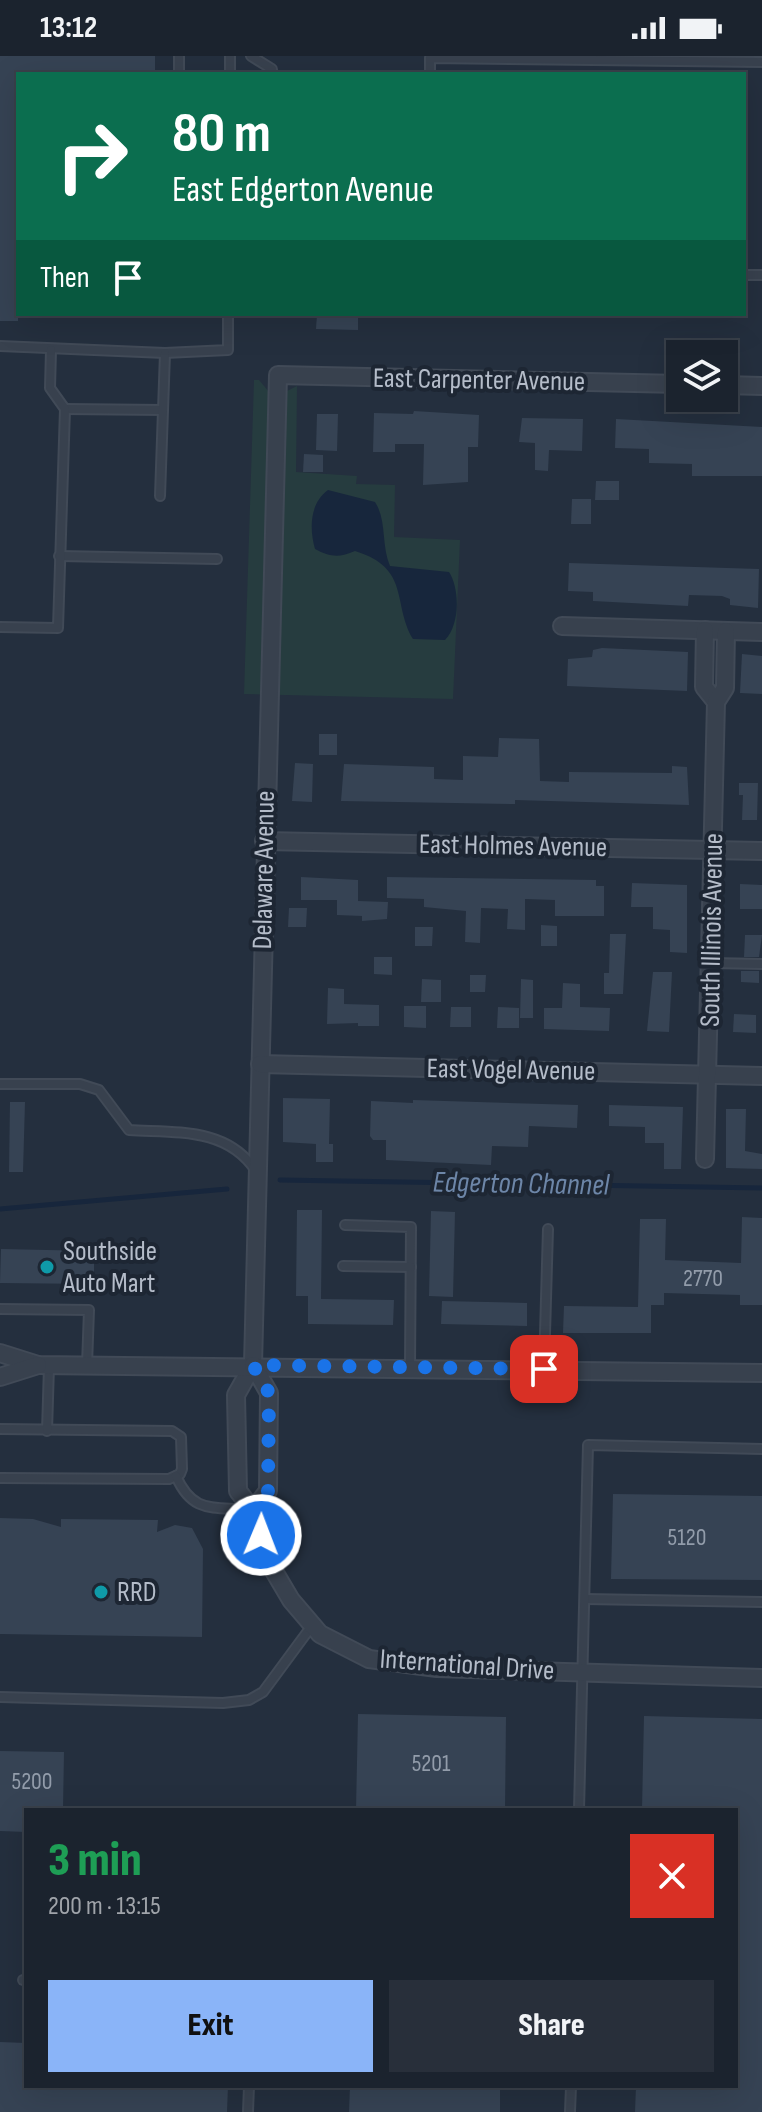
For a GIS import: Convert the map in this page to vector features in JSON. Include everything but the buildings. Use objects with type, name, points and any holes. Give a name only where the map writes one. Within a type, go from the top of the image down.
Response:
[{"type":"street","name":"East Carpenter Avenue","points":[[278,375],[666,384]]},
{"type":"street","name":"Delaware Avenue","points":[[253,1365],[278,375]]},
{"type":"street","points":[[738,385],[762,386]]},
{"type":"street","points":[[562,626],[762,632]]},
{"type":"street","name":"South Illinois Avenue","points":[[705,630],[704,687],[716,702]]},
{"type":"street","name":"South Illinois Avenue","points":[[705,1159],[716,702],[725,688],[726,631]]},
{"type":"street","name":"East Holmes Avenue","points":[[264,841],[762,851]]},
{"type":"street","name":"East Vogel Avenue","points":[[260,1064],[762,1076]]},
{"type":"street","points":[[0,1353],[44,1365],[762,1373]]},
{"type":"street","points":[[0,1377],[44,1365]]},
{"type":"street","points":[[253,1365],[269,1393],[268,1491],[253,1510]]},
{"type":"street","name":"International Drive","points":[[253,1365],[236,1395],[238,1491],[253,1510],[268,1561],[311,1627],[340,1646],[369,1659],[437,1668],[762,1678]]},
{"type":"lane","points":[[251,56],[272,72]]},
{"type":"lane","points":[[430,72],[430,58],[762,62]]},
{"type":"lane","points":[[0,346],[165,353],[228,350],[228,316]]},
{"type":"lane","points":[[0,627],[58,628],[65,409],[50,388],[51,350]]},
{"type":"lane","points":[[160,496],[165,353]]},
{"type":"lane","points":[[65,409],[163,410]]},
{"type":"lane","points":[[59,556],[217,559]]},
{"type":"lane","points":[[711,963],[762,964]]},
{"type":"lane","points":[[0,1084],[80,1084],[99,1090],[129,1130],[204,1135],[223,1141],[236,1148],[257,1173]]},
{"type":"lane","points":[[345,1225],[411,1227],[410,1368]]},
{"type":"lane","points":[[544,1369],[548,1229]]},
{"type":"lane","points":[[343,1266],[411,1267]]},
{"type":"lane","points":[[0,1309],[89,1310],[87,1365]]},
{"type":"lane","points":[[44,1365],[47,1431]]},
{"type":"lane","points":[[0,1429],[172,1431],[181,1437],[182,1469],[169,1479],[0,1478]]},
{"type":"lane","points":[[579,1808],[588,1445],[762,1449]]},
{"type":"lane","points":[[176,1476],[183,1493],[198,1505],[253,1510]]},
{"type":"lane","points":[[585,1599],[762,1602]]},
{"type":"lane","points":[[0,1697],[223,1703],[249,1700],[263,1692],[311,1627]]},
{"type":"lane","points":[[248,2112],[249,2088]]},
{"type":"lane","points":[[570,2112],[571,2088]]},
{"type":"green space","points":[[254,380],[259,380],[270,393],[285,392],[297,386],[296,472],[357,476],[356,484],[395,485],[394,537],[460,540],[453,699],[244,694]]},
{"type":"water","points":[[328,490],[375,502],[381,517],[390,566],[449,572],[457,607],[454,625],[445,640],[413,639],[392,577],[373,558],[355,551],[335,556],[315,549],[312,516],[322,495]]},
{"type":"waterway","name":"Edgerton Channel","points":[[280,1180],[762,1188]]},
{"type":"waterway","name":"Edgerton Channel","points":[[0,1209],[227,1189]]},
{"type":"place","name":"Southside Auto Mart","points":[[47,1267]]},
{"type":"place","name":"RRD","points":[[101,1592]]},
{"type":"route","points":[[261,1535],[253,1510],[268,1491],[269,1393],[253,1365],[544,1369]]}]
